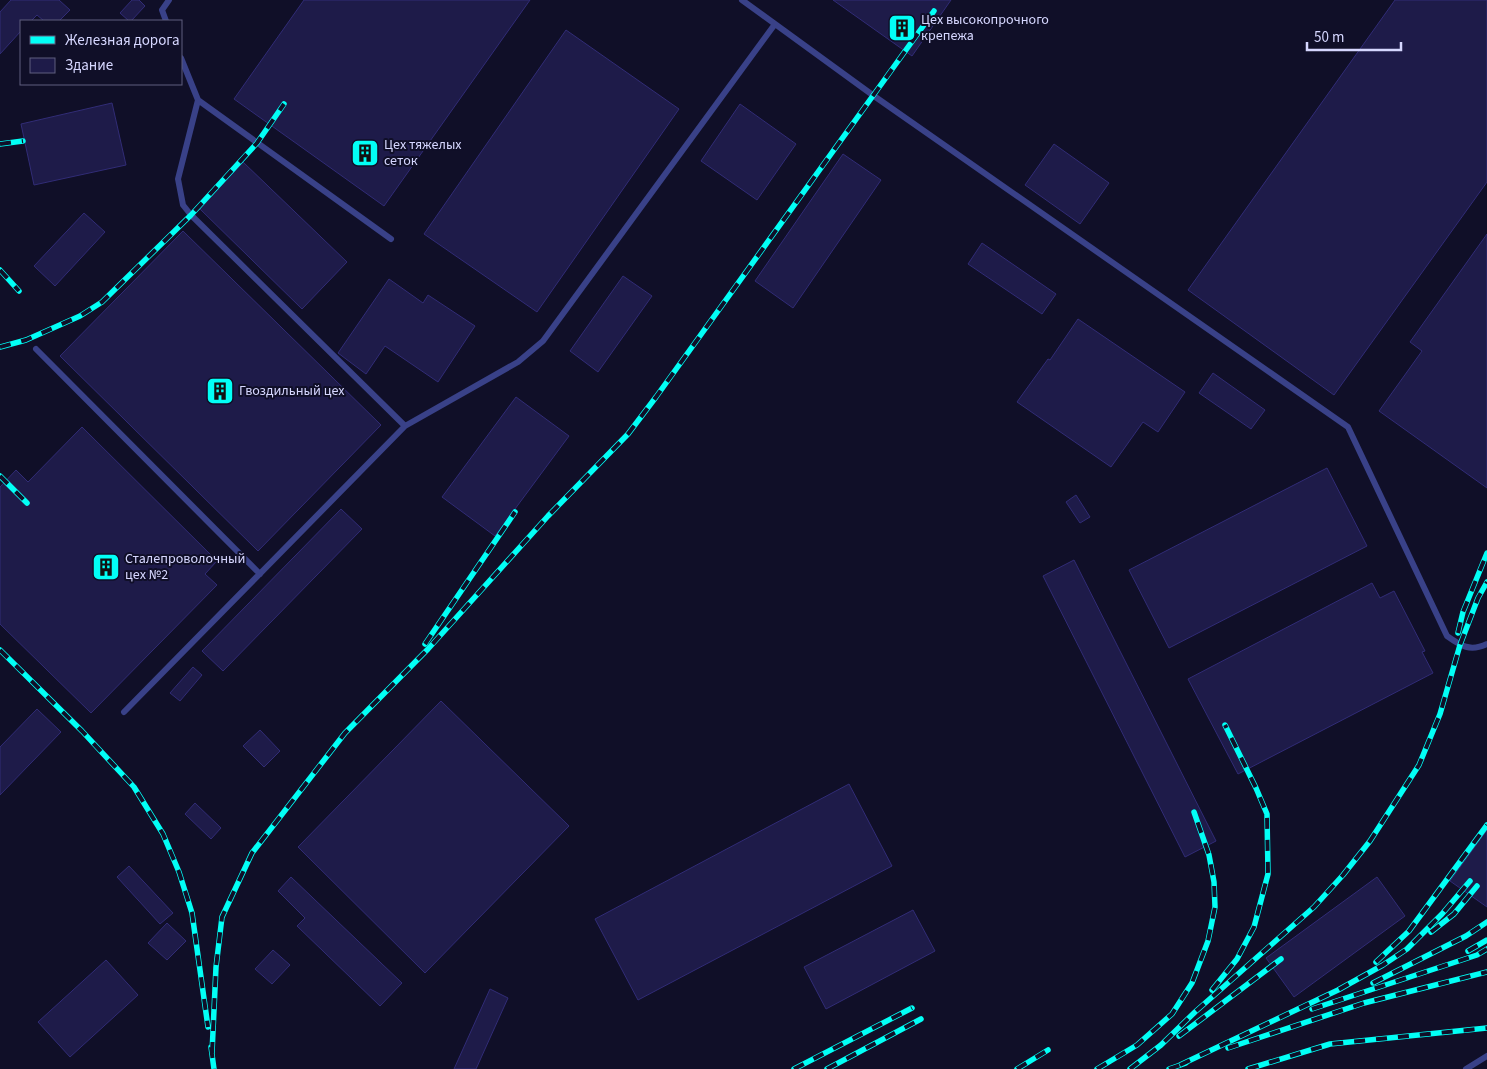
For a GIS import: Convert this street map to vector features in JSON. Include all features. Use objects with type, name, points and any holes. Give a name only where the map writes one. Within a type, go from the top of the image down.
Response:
[{"type":"lane","points":[[166,20],[162,10],[169,0]]},
{"type":"lane","points":[[742,0],[882,101],[1348,427],[1447,636],[1460,645],[1476,648],[1487,644]]},
{"type":"lane","points":[[124,712],[405,426],[518,362],[543,341],[774,24]]},
{"type":"lane","points":[[182,60],[198,100],[391,239]]},
{"type":"lane","points":[[198,100],[178,179],[183,205],[405,426]]},
{"type":"lane","points":[[36,349],[260,574]]},
{"type":"lane","points":[[1466,1069],[1487,1056]]},
{"type":"building","points":[[11,0],[59,0],[70,10],[60,20],[43,20],[37,15],[32,20],[20,20],[20,32],[0,54],[0,12]]},
{"type":"building","points":[[132,0],[139,0],[145,6],[132,20],[128,20],[120,13]]},
{"type":"building","name":"Цех тяжелых сеток","points":[[304,0],[530,0],[384,206],[234,99]]},
{"type":"building","name":"Цех высокопрочного крепежа","points":[[833,0],[951,0],[912,56]]},
{"type":"building","points":[[1395,0],[1487,0],[1487,182],[1334,395],[1188,290]]},
{"type":"building","points":[[566,30],[679,109],[537,312],[424,234]]},
{"type":"building","points":[[112,103],[126,165],[34,185],[21,124]]},
{"type":"building","points":[[740,104],[796,144],[757,200],[701,161]]},
{"type":"building","points":[[1054,144],[1109,183],[1080,224],[1025,185]]},
{"type":"building","points":[[843,154],[881,180],[793,308],[755,281]]},
{"type":"building","points":[[243,162],[347,262],[302,309],[199,208]]},
{"type":"building","points":[[84,213],[105,232],[55,286],[34,266]]},
{"type":"building","name":"Гвоздильный цех","points":[[183,231],[381,425],[258,551],[60,356]]},
{"type":"building","points":[[1487,234],[1487,488],[1379,411],[1422,351],[1410,342]]},
{"type":"building","points":[[982,243],[1056,294],[1042,314],[968,264]]},
{"type":"building","points":[[623,276],[652,296],[598,372],[570,351]]},
{"type":"building","points":[[389,279],[423,303],[428,295],[475,326],[438,382],[385,346],[366,374],[338,353]]},
{"type":"building","points":[[1078,319],[1185,392],[1158,432],[1143,422],[1111,467],[1017,402],[1048,359],[1050,360]]},
{"type":"building","points":[[1213,373],[1265,410],[1251,429],[1199,393]]},
{"type":"building","points":[[516,397],[569,436],[495,536],[442,497]]},
{"type":"building","name":"Сталепроволочный цех №2","points":[[82,427],[217,561],[205,574],[217,585],[91,713],[0,624],[0,487],[16,470],[28,482]]},
{"type":"building","points":[[1327,468],[1367,546],[1169,648],[1129,570]]},
{"type":"building","points":[[1076,495],[1090,517],[1080,523],[1066,502]]},
{"type":"building","points":[[341,509],[362,529],[223,671],[202,651]]},
{"type":"building","points":[[1074,560],[1216,841],[1185,857],[1043,576]]},
{"type":"building","points":[[1372,583],[1380,598],[1394,591],[1425,651],[1422,652],[1433,673],[1238,774],[1188,679]]},
{"type":"building","points":[[193,667],[202,675],[180,701],[170,693]]},
{"type":"building","points":[[441,701],[569,826],[425,973],[298,847]]},
{"type":"building","points":[[37,709],[61,732],[0,795],[0,747]]},
{"type":"building","points":[[260,730],[280,751],[264,767],[243,746]]},
{"type":"building","points":[[849,784],[892,866],[638,1000],[595,919]]},
{"type":"building","points":[[195,803],[221,828],[211,839],[185,814]]},
{"type":"building","points":[[1487,830],[1487,907],[1450,881]]},
{"type":"building","points":[[129,866],[173,913],[160,924],[117,877]]},
{"type":"building","points":[[291,877],[402,983],[380,1006],[297,926],[305,918],[278,891]]},
{"type":"building","points":[[1377,877],[1405,916],[1294,997],[1266,958]]},
{"type":"building","points":[[913,910],[935,951],[826,1009],[804,967]]},
{"type":"building","points":[[167,923],[186,941],[167,960],[148,943]]},
{"type":"building","points":[[273,950],[290,965],[272,984],[255,969]]},
{"type":"building","points":[[106,960],[138,995],[70,1057],[38,1022]]},
{"type":"building","points":[[490,989],[508,998],[476,1069],[454,1069]]},
{"type":"railway","points":[[212,1053],[216,967],[222,917],[252,853],[345,733],[428,649],[548,516],[628,434],[934,11]]},
{"type":"railway","points":[[0,347],[26,340],[80,316],[102,302],[191,215],[257,143],[284,104]]},
{"type":"railway","points":[[0,144],[23,141]]},
{"type":"railway","points":[[0,270],[19,291]]},
{"type":"railway","points":[[0,476],[27,503]]},
{"type":"railway","points":[[425,644],[515,512]]},
{"type":"railway","points":[[1458,633],[1463,612],[1487,553]]},
{"type":"railway","points":[[1130,1069],[1161,1045],[1195,1012],[1314,907],[1370,841],[1419,765],[1440,714],[1460,645],[1478,598],[1487,582]]},
{"type":"railway","points":[[0,650],[82,731],[134,787],[163,834],[179,872],[192,913],[208,1027]]},
{"type":"railway","points":[[1212,990],[1237,959],[1254,927],[1268,874],[1267,814],[1225,725]]},
{"type":"railway","points":[[1097,1069],[1137,1045],[1172,1014],[1192,983],[1208,941],[1215,907],[1214,882],[1209,855],[1194,812]]},
{"type":"railway","points":[[1376,962],[1409,931],[1487,825]]},
{"type":"railway","points":[[1180,1065],[1338,990],[1383,965],[1407,949],[1442,914],[1470,881]]},
{"type":"railway","points":[[1431,932],[1454,914],[1477,886]]},
{"type":"railway","points":[[1373,983],[1466,936],[1487,922]]},
{"type":"railway","points":[[1468,951],[1487,940]]},
{"type":"railway","points":[[1312,1009],[1477,955],[1487,949]]},
{"type":"railway","points":[[1179,1036],[1281,959]]},
{"type":"railway","points":[[1228,1048],[1364,1003],[1487,972]]},
{"type":"railway","points":[[794,1069],[912,1008]]},
{"type":"railway","points":[[827,1069],[921,1019]]},
{"type":"railway","points":[[1248,1069],[1330,1044],[1487,1028]]},
{"type":"railway","points":[[211,1047],[214,1069]]},
{"type":"railway","points":[[1017,1069],[1048,1050]]},
{"type":"railway","points":[[1169,1069],[1186,1063]]},
{"type":"place","name":"Цех высокопрочного крепежа","points":[[902,28]]},
{"type":"place","name":"Цех тяжелых сеток","points":[[365,153]]},
{"type":"place","name":"Гвоздильный цех","points":[[220,391]]},
{"type":"place","name":"Сталепроволочный цех №2","points":[[106,567]]}]
